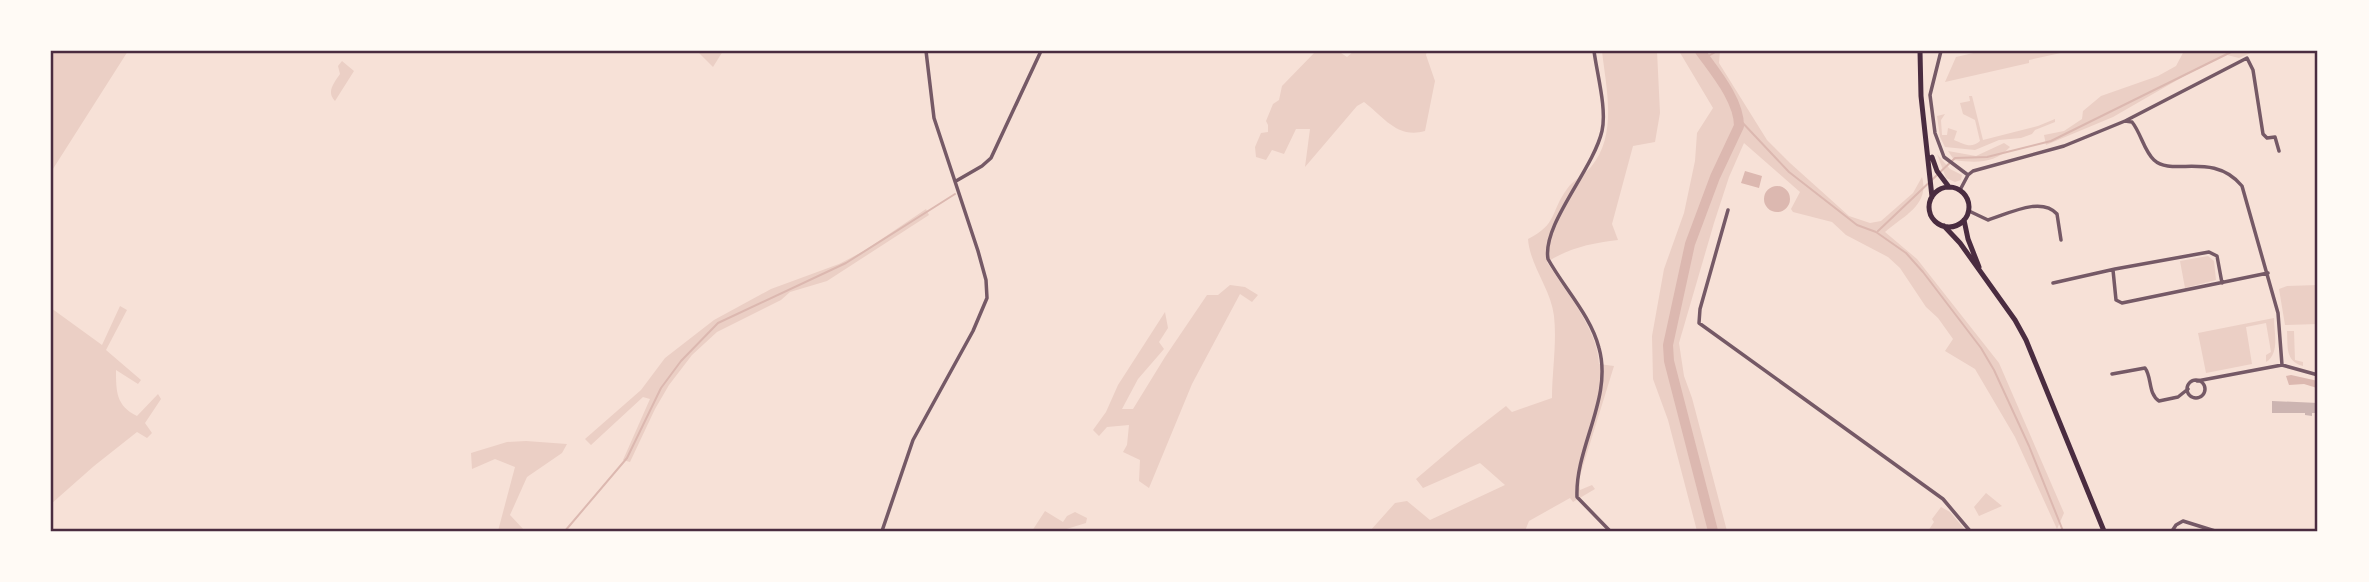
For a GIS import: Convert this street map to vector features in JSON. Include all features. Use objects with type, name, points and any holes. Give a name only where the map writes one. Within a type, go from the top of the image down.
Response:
[{"type":"main road","points":[[1920,51],[1921,96],[1932,197]]},
{"type":"main road","points":[[1928,146],[1937,171],[1949,187]]},
{"type":"main road","points":[[1944,226],[1955,226],[1964,220],[1969,211],[1969,201],[1960,190],[1949,187],[1936,192],[1930,203],[1931,215],[1960,243],[2015,320],[2026,340],[2104,531]]},
{"type":"main road","points":[[1964,220],[1968,239],[1983,276]]},
{"type":"street","points":[[882,531],[913,440],[973,331],[986,298],[986,280],[934,118],[926,51]]},
{"type":"street","points":[[956,181],[982,166],[990,158],[1041,51]]},
{"type":"street","points":[[1594,51],[1603,129],[1589,166],[1551,232],[1546,248],[1548,259],[1587,321],[1600,350],[1601,388],[1578,470],[1577,497],[1610,531]]},
{"type":"street","points":[[1941,51],[1930,95],[1935,133],[1944,157],[1968,175]]},
{"type":"street","points":[[1960,190],[1968,175],[1988,166],[2064,146],[2125,121],[2247,58],[2252,64],[2263,134],[2267,138],[2275,137],[2279,151]]},
{"type":"street","points":[[2125,121],[2134,124],[2157,163],[2166,166],[2210,167],[2225,173],[2240,184],[2246,195],[2278,313],[2282,365]]},
{"type":"street","points":[[1969,211],[1988,220],[2036,206],[2047,206],[2057,214],[2061,240]]},
{"type":"street","points":[[1728,210],[1700,309],[1699,323],[1943,499],[1970,531]]},
{"type":"street","points":[[2053,283],[2113,269],[2213,252],[2217,256],[2222,283]]},
{"type":"street","points":[[2113,269],[2111,274],[2116,300],[2122,303],[2268,273]]},
{"type":"street","points":[[2112,374],[2145,368],[2154,397],[2159,401],[2181,396],[2189,384],[2197,381],[2282,365],[2318,375]]},
{"type":"street","points":[[2188,389],[2189,395],[2194,398],[2202,396],[2205,388],[2197,381]]},
{"type":"street","points":[[2172,531],[2181,522],[2214,531]]},
{"type":"shaded area","points":[[51,51],[128,51],[51,172]]},
{"type":"shaded area","points":[[697,51],[723,51],[713,67]]},
{"type":"shaded area","points":[[1316,51],[1338,51],[1347,57],[1354,51],[1427,51],[1435,81],[1425,131],[1415,133],[1399,129],[1364,102],[1357,106],[1305,167],[1310,129],[1296,129],[1284,154],[1272,150],[1266,160],[1256,157],[1255,147],[1261,133],[1268,132],[1266,121],[1273,104],[1279,100],[1282,86]]},
{"type":"shaded area","points":[[1602,51],[1657,51],[1660,113],[1655,142],[1633,146],[1612,224],[1618,240],[1581,247],[1547,262],[1587,324],[1599,364],[1614,366],[1579,479],[1580,490],[1592,485],[1595,489],[1573,502],[1570,498],[1529,521],[1525,531],[1370,531],[1395,503],[1407,501],[1430,520],[1505,485],[1480,463],[1423,488],[1416,479],[1506,406],[1512,412],[1552,398],[1554,316],[1549,296],[1532,259],[1528,239],[1549,223],[1567,189],[1591,167],[1605,141],[1608,111]]},
{"type":"shaded area","points":[[1679,51],[1720,51],[1719,63],[1767,140],[1849,216],[1870,223],[1881,221],[1913,193],[1922,177],[1923,187],[1919,202],[1885,232],[1917,259],[1999,363],[2064,513],[2057,529],[2015,437],[1975,369],[1945,351],[1953,339],[1926,307],[1900,268],[1888,257],[1846,235],[1832,222],[1793,212],[1791,209],[1800,192],[1744,143],[1729,177],[1714,223],[1679,343],[1684,376],[1727,531],[1697,531],[1668,420],[1653,379],[1652,336],[1664,269],[1684,213],[1695,161],[1697,133],[1713,108]]},
{"type":"shaded area","points":[[1982,51],[2070,51],[1945,82],[1956,57]]},
{"type":"shaded area","points":[[2184,51],[2255,51],[2239,58],[2227,55],[2113,117],[2046,145],[2044,135],[2064,131],[2082,119],[2083,111],[2101,96],[2158,76],[2176,66]]},
{"type":"shaded area","points":[[342,61],[354,71],[335,101],[331,91],[340,74],[338,66]]},
{"type":"shaded area","points":[[1969,96],[1972,96],[1983,140],[2055,119],[2055,122],[2021,138],[1999,140],[1975,150],[1945,147],[1940,137],[1937,116],[1945,114],[1941,120],[1942,135],[1947,135],[1948,128],[1957,131],[1954,140],[1961,143],[1970,145],[1980,141],[1975,120],[1963,114],[1960,103],[1970,101]]},
{"type":"shaded area","points":[[2004,143],[2010,147],[2004,153],[1984,161],[1954,160],[1948,151],[1976,156]]},
{"type":"shaded area","points":[[1937,154],[1950,169],[1962,175],[1961,180],[1955,182],[1946,178]]},
{"type":"shaded area","points":[[1745,171],[1762,176],[1759,188],[1741,183]]},
{"type":"shaded area","points":[[1777,186],[1786,190],[1790,199],[1786,208],[1777,212],[1768,208],[1764,199],[1768,190]]},
{"type":"shaded area","points":[[926,209],[929,215],[827,281],[790,292],[781,300],[717,332],[692,355],[669,385],[630,462],[623,460],[650,399],[643,397],[591,445],[585,439],[641,390],[665,358],[714,320],[771,289],[839,264],[864,251]]},
{"type":"shaded area","points":[[2208,256],[2214,261],[2216,280],[2185,288],[2180,261]]},
{"type":"shaded area","points":[[1230,285],[1245,287],[1258,295],[1252,302],[1240,294],[1192,384],[1149,488],[1139,481],[1140,460],[1123,452],[1127,445],[1129,425],[1107,427],[1099,436],[1093,430],[1165,312],[1168,328],[1159,342],[1164,349],[1138,379],[1122,409],[1133,409],[1207,295],[1218,295]]},
{"type":"shaded area","points":[[2318,285],[2318,324],[2285,325],[2279,289],[2287,286]]},
{"type":"shaded area","points":[[120,306],[127,310],[106,350],[141,380],[138,384],[116,370],[117,391],[125,408],[137,416],[158,394],[161,399],[145,423],[152,433],[147,438],[137,432],[51,504],[51,308],[102,345]]},
{"type":"shaded area","points":[[2274,318],[2275,348],[2266,362],[2266,355],[2271,352],[2266,323],[2246,327],[2252,364],[2206,373],[2198,333]]},
{"type":"shaded area","points":[[2287,331],[2294,331],[2295,360],[2303,362],[2303,366],[2290,357]]},
{"type":"shaded area","points":[[2286,376],[2318,381],[2317,388],[2304,384],[2289,385]]},
{"type":"shaded area","points":[[507,442],[567,444],[562,453],[527,477],[510,515],[525,531],[498,531],[515,467],[495,459],[472,469],[471,453]]},
{"type":"shaded area","points":[[1986,493],[2002,506],[1979,516],[1974,507]]},
{"type":"shaded area","points":[[1941,507],[1950,512],[1966,531],[1928,531],[1934,522],[1932,519]]},
{"type":"shaded area","points":[[1045,511],[1063,522],[1075,512],[1087,518],[1086,523],[1060,531],[1032,531]]},
{"type":"building","points":[[2272,401],[2318,403],[2318,413],[2312,413],[2312,416],[2305,413],[2272,413]]},
{"type":"waterway","points":[[1700,51],[1731,96],[1739,126],[1715,177],[1690,244],[1668,345],[1669,361],[1713,531]]},
{"type":"waterway","points":[[1705,58],[1717,51]]},
{"type":"waterway","points":[[1878,231],[1955,158],[1987,157],[2051,141],[2231,52],[2238,51]]},
{"type":"waterway","points":[[1739,119],[1789,172],[1857,225],[1876,232],[1906,253],[1923,272],[1981,348],[1994,370],[2029,446],[2063,531]]},
{"type":"waterway","points":[[565,531],[627,458],[661,388],[681,361],[718,323],[846,263],[955,194]]}]
